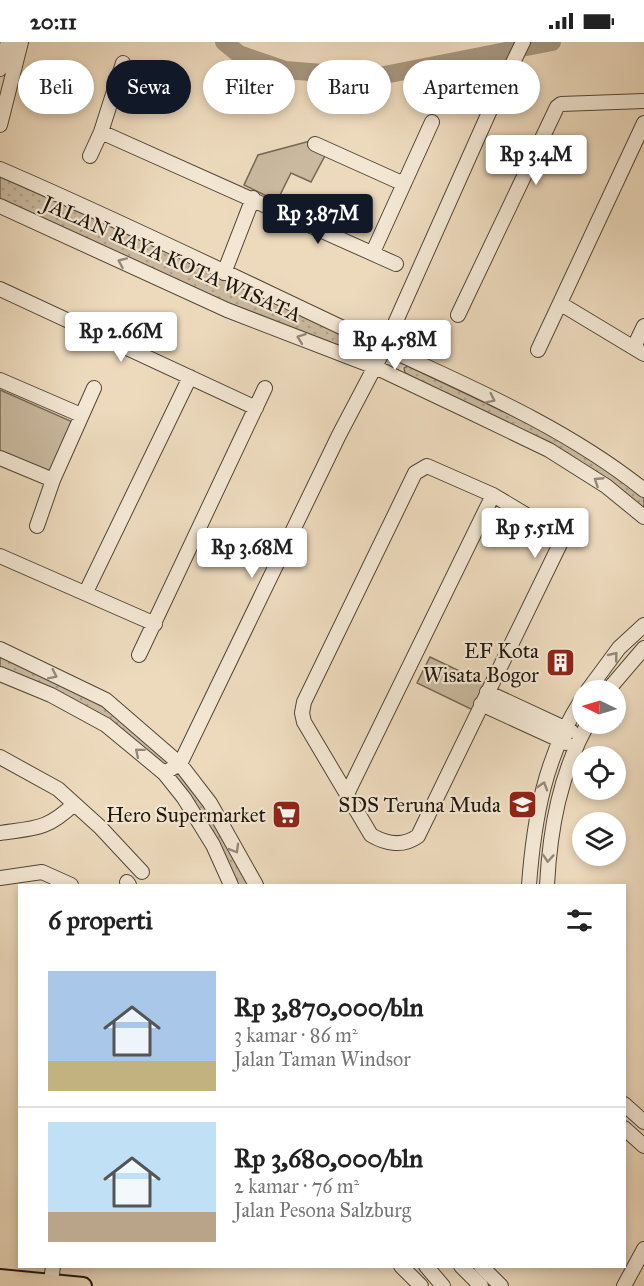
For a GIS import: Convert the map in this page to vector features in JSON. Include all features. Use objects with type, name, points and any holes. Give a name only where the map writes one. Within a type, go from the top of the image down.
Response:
[{"type":"main road","points":[[0,1278],[52,1274],[83,1286]]},
{"type":"street","points":[[0,69],[8,42]]},
{"type":"street","points":[[0,125],[21,42]]},
{"type":"street","points":[[164,773],[180,764],[339,435],[385,348],[490,108],[523,42]]},
{"type":"street","points":[[458,315],[557,107],[561,104],[644,101]]},
{"type":"street","points":[[90,156],[107,114]]},
{"type":"street","points":[[373,252],[432,122]]},
{"type":"street","points":[[538,350],[644,123]]},
{"type":"street","points":[[101,132],[253,198],[396,264]]},
{"type":"street","points":[[315,144],[404,184]]},
{"type":"street","name":"JALAN RAYA KOTA WISATA","points":[[0,169],[385,348],[556,431],[617,469],[644,490]]},
{"type":"street","points":[[224,273],[253,198]]},
{"type":"street","name":"JALAN RAYA KOTA WISATA","points":[[0,206],[227,310],[375,367],[549,450],[606,486],[644,517]]},
{"type":"street","points":[[0,289],[256,408]]},
{"type":"street","points":[[561,304],[639,351],[644,326]]},
{"type":"street","points":[[86,592],[190,377]]},
{"type":"street","points":[[0,380],[81,415]]},
{"type":"street","points":[[37,526],[53,480],[94,388]]},
{"type":"street","points":[[140,655],[266,388]]},
{"type":"street","points":[[0,458],[53,480]]},
{"type":"street","points":[[427,466],[493,495],[553,531],[558,536],[560,544],[418,836],[412,840],[394,844],[383,842],[371,835],[304,722],[302,713],[304,702],[342,619],[415,473],[427,466]]},
{"type":"street","points":[[347,794],[493,495]]},
{"type":"street","points":[[0,556],[155,624]]},
{"type":"street","points":[[596,680],[620,648],[644,625]]},
{"type":"street","points":[[617,680],[644,648]]},
{"type":"street","points":[[0,650],[105,700],[180,764],[210,803],[255,884]]},
{"type":"street","points":[[0,674],[51,695],[106,725],[164,773],[184,798],[213,845],[231,884]]},
{"type":"street","points":[[484,698],[578,742]]},
{"type":"street","points":[[529,884],[538,806],[562,734],[572,716]]},
{"type":"street","points":[[547,884],[549,844],[556,808],[582,734]]},
{"type":"street","points":[[0,757],[41,777],[58,789],[100,827],[141,872]]},
{"type":"street","points":[[0,833],[44,826],[57,821],[74,804]]},
{"type":"street","points":[[0,879],[42,872],[68,884]]},
{"type":"street","points":[[626,1106],[644,1122]]},
{"type":"street","points":[[626,1130],[644,1146]]},
{"type":"street","points":[[624,1286],[644,1249]]},
{"type":"street","points":[[403,1268],[421,1286]]},
{"type":"street","points":[[428,1268],[443,1286]]},
{"type":"street","points":[[463,1268],[481,1286]]},
{"type":"street","points":[[483,1268],[501,1286]]},
{"type":"shaded area","points":[[310,141],[328,150],[311,182],[291,173],[277,201],[244,185],[258,155]]},
{"type":"shaded area","points":[[0,169],[385,348],[375,367],[0,206]]},
{"type":"shaded area","points":[[408,366],[555,436],[615,473],[644,497],[644,512],[611,482],[551,443],[458,401],[405,373],[404,368]]},
{"type":"shaded area","points":[[0,390],[75,423],[80,429],[80,436],[62,476],[58,477],[0,453]]},
{"type":"shaded area","points":[[0,649],[106,700],[180,764],[255,884],[230,884],[184,798],[106,725],[0,674]]},
{"type":"shaded area","points":[[430,657],[487,684],[475,711],[417,683]]},
{"type":"waterway","points":[[224,42],[239,54],[285,70],[374,77],[552,42]]},
{"type":"place","name":"EF Kota Wisata Bogor","points":[[560,663]]},
{"type":"place","name":"SDS Teruna Muda","points":[[522,805]]},
{"type":"place","name":"Hero Supermarket","points":[[287,815]]}]
